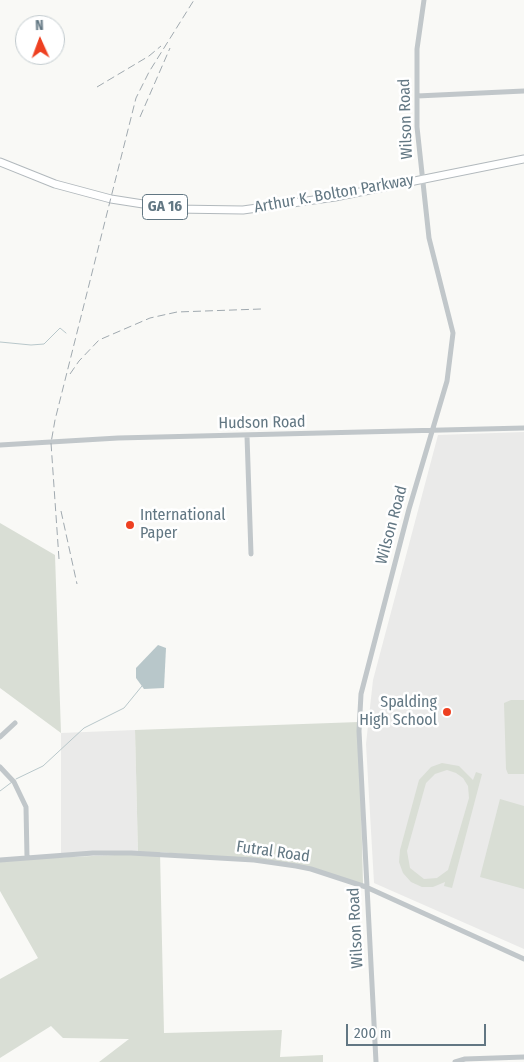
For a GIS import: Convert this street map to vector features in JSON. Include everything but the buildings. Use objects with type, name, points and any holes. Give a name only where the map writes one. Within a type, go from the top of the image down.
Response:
[{"type":"main road","name":"Arthur K. Bolton Parkway","points":[[0,162],[64,187],[110,199],[175,209],[243,210],[335,197],[524,159]]},
{"type":"street","name":"Wilson Road","points":[[376,1062],[358,731],[361,694],[409,508],[449,372],[453,333],[429,238],[422,179],[417,96],[417,49],[424,0]]},
{"type":"street","points":[[417,96],[524,90]]},
{"type":"street","name":"Hudson Road","points":[[0,444],[118,438],[524,428]]},
{"type":"street","points":[[246,436],[251,554]]},
{"type":"street","points":[[0,737],[15,723]]},
{"type":"street","points":[[0,767],[14,782],[26,807],[27,857]]},
{"type":"street","name":"Futral Road","points":[[0,860],[27,857],[131,853],[254,860],[311,869],[366,888],[524,959]]},
{"type":"street","points":[[455,1062],[464,1059],[524,1057]]},
{"type":"shaded area","name":"Spalding High School","points":[[524,432],[524,949],[374,883],[366,744],[373,680],[438,435]]},
{"type":"shaded area","points":[[0,523],[55,555],[61,733],[0,688]]},
{"type":"shaded area","points":[[158,645],[166,648],[164,688],[144,689],[136,678],[136,668]]},
{"type":"shaded area","points":[[511,700],[524,700],[524,774],[508,774],[506,769],[504,703]]},
{"type":"shaded area","points":[[359,722],[363,884],[306,866],[160,852],[164,1033],[282,1030],[280,1057],[323,1055],[323,1062],[99,1062],[129,1039],[63,1038],[51,1026],[0,1058],[0,979],[38,958],[0,891],[0,860],[138,854],[135,730]]},
{"type":"shaded area","points":[[135,730],[138,854],[61,857],[61,733]]},
{"type":"shaded area","points":[[442,763],[459,766],[473,780],[476,772],[482,774],[452,888],[444,886],[445,882],[433,887],[422,887],[411,882],[403,873],[399,862],[400,850],[419,780],[431,767]],"holes":[[[447,770],[463,778],[468,786],[469,798],[448,870],[437,878],[424,879],[410,868],[407,851],[426,783],[435,774]]]},
{"type":"shaded area","points":[[500,799],[524,806],[524,889],[480,877]]},
{"type":"waterway","points":[[0,342],[31,345],[44,344],[60,328],[66,333]]},
{"type":"waterway","points":[[16,779],[43,766],[84,728],[124,708],[142,686]]},
{"type":"waterway","points":[[0,791],[12,782]]},
{"type":"railway","points":[[59,559],[51,443],[55,420],[136,98],[149,72],[194,0]]},
{"type":"railway","points":[[97,87],[149,56],[161,46]]},
{"type":"railway","points":[[140,117],[170,48]]},
{"type":"railway","points":[[70,374],[79,361],[99,340],[150,318],[177,312],[261,309]]},
{"type":"railway","points":[[61,511],[77,584]]},
{"type":"place","name":"International Paper","points":[[130,525]]},
{"type":"place","name":"Spalding High School","points":[[447,712]]}]
